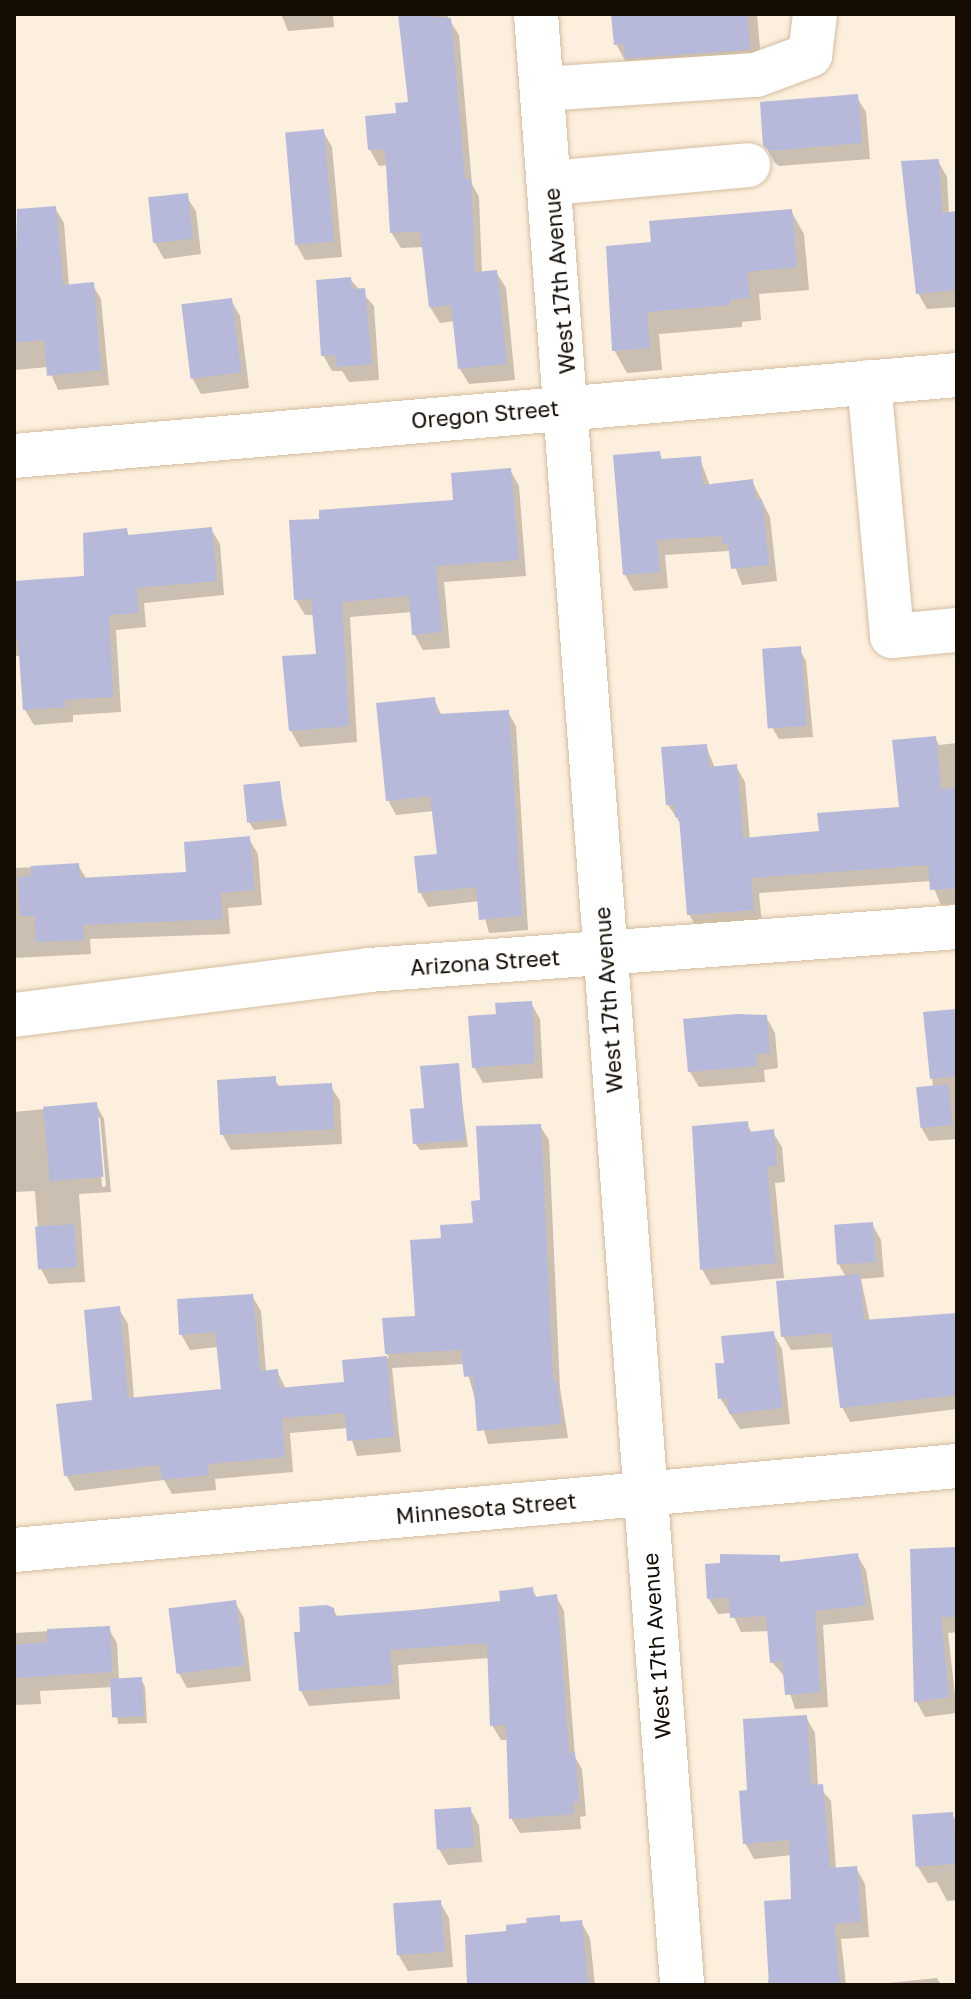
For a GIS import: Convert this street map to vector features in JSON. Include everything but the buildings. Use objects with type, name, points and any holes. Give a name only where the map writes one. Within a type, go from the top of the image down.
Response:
[{"type":"street","name":"West 17th Avenue","points":[[536,14],[569,406],[605,955],[682,1985]]},
{"type":"street","points":[[543,89],[756,75],[810,55],[815,14]]},
{"type":"street","points":[[551,183],[748,165]]},
{"type":"street","name":"Oregon Street","points":[[14,456],[957,375]]},
{"type":"street","points":[[869,382],[892,636],[957,630]]},
{"type":"street","name":"Arizona Street","points":[[14,1015],[369,970],[957,927]]},
{"type":"street","name":"Minnesota Street","points":[[14,1550],[957,1466]]}]
